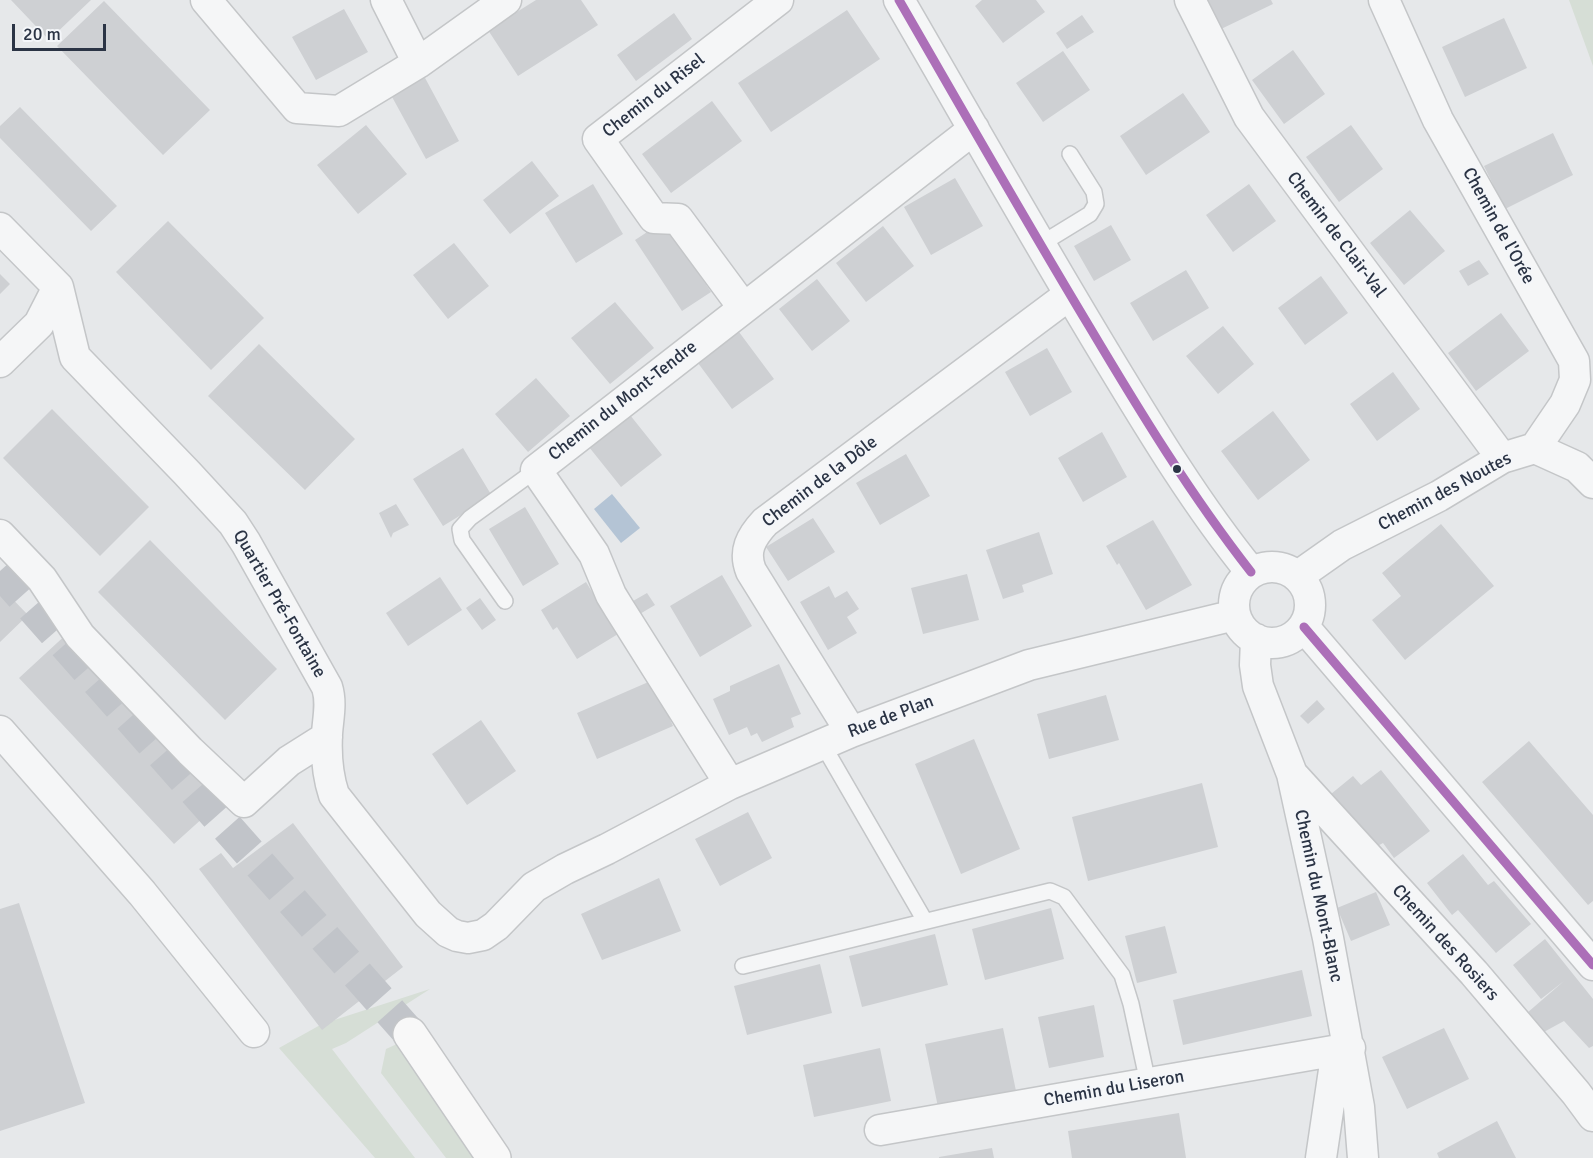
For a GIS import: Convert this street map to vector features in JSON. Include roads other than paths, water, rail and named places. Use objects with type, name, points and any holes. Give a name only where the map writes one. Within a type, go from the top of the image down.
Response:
[{"type":"main road","points":[[410,1034],[494,1158]]},
{"type":"street","points":[[206,0],[297,108],[339,111],[418,63],[506,0]]},
{"type":"street","points":[[386,0],[418,63]]},
{"type":"street","name":"Chemin du Risel","points":[[743,307],[678,219],[654,218],[598,139],[778,0]]},
{"type":"street","points":[[899,0],[1069,295],[1160,443],[1222,537],[1251,573]]},
{"type":"street","name":"Chemin de Clair-Val","points":[[1190,0],[1249,117],[1502,458]]},
{"type":"street","name":"Chemin de l'Orée","points":[[1384,0],[1438,120],[1574,361],[1575,380],[1565,404],[1535,448]]},
{"type":"street","name":"Chemin du Mont-Tendre","points":[[729,784],[611,595],[594,554],[536,470],[974,129]]},
{"type":"street","points":[[0,228],[58,287],[39,324],[0,362]]},
{"type":"street","name":"Quartier Pré-Fontaine","points":[[58,287],[75,357],[233,523],[327,687],[330,703],[327,737],[331,786],[334,795],[428,914],[448,932],[468,938],[483,935],[496,926],[524,895]]},
{"type":"street","name":"Chemin de la Dôle","points":[[851,732],[751,571],[747,556],[752,538],[765,522],[1069,295]]},
{"type":"street","name":"Chemin des Noutes","points":[[1298,576],[1342,545],[1439,496],[1502,458],[1535,448],[1577,467],[1593,483]]},
{"type":"street","points":[[0,535],[42,579],[80,636],[190,751],[244,802],[289,761],[327,737]]},
{"type":"street","points":[[1270,566],[1290,570],[1298,576],[1310,595],[1309,617],[1304,627],[1294,637],[1282,642],[1268,643],[1246,633],[1235,615],[1235,595],[1238,586],[1251,573],[1270,566]]},
{"type":"street","name":"Rue de Plan","points":[[524,895],[563,865],[607,849],[729,784],[851,732],[1029,665],[1235,615]]},
{"type":"street","points":[[1304,627],[1593,965]]},
{"type":"street","name":"Chemin du Mont-Blanc","points":[[1256,639],[1255,665],[1258,686],[1292,774],[1343,1049],[1359,1107],[1363,1158]]},
{"type":"street","points":[[0,731],[142,893],[254,1032]]},
{"type":"street","name":"Chemin des Rosiers","points":[[1292,774],[1474,973],[1593,1116]]},
{"type":"street","points":[[1321,1158],[1343,1049]]},
{"type":"street","name":"Chemin du Liseron","points":[[879,1130],[1343,1049]]},
{"type":"lane","points":[[1041,244],[1090,214],[1096,204],[1094,192],[1070,154]]},
{"type":"lane","points":[[505,601],[462,540],[460,529],[470,518],[536,470]]},
{"type":"lane","points":[[822,744],[925,921]]},
{"type":"lane","points":[[743,966],[1050,891],[1064,897],[1122,975],[1131,1004],[1148,1083]]},
{"type":"water","points":[[612,494],[640,528],[621,543],[594,509]]},
{"type":"tunnel","points":[[0,571],[410,1034]]}]
